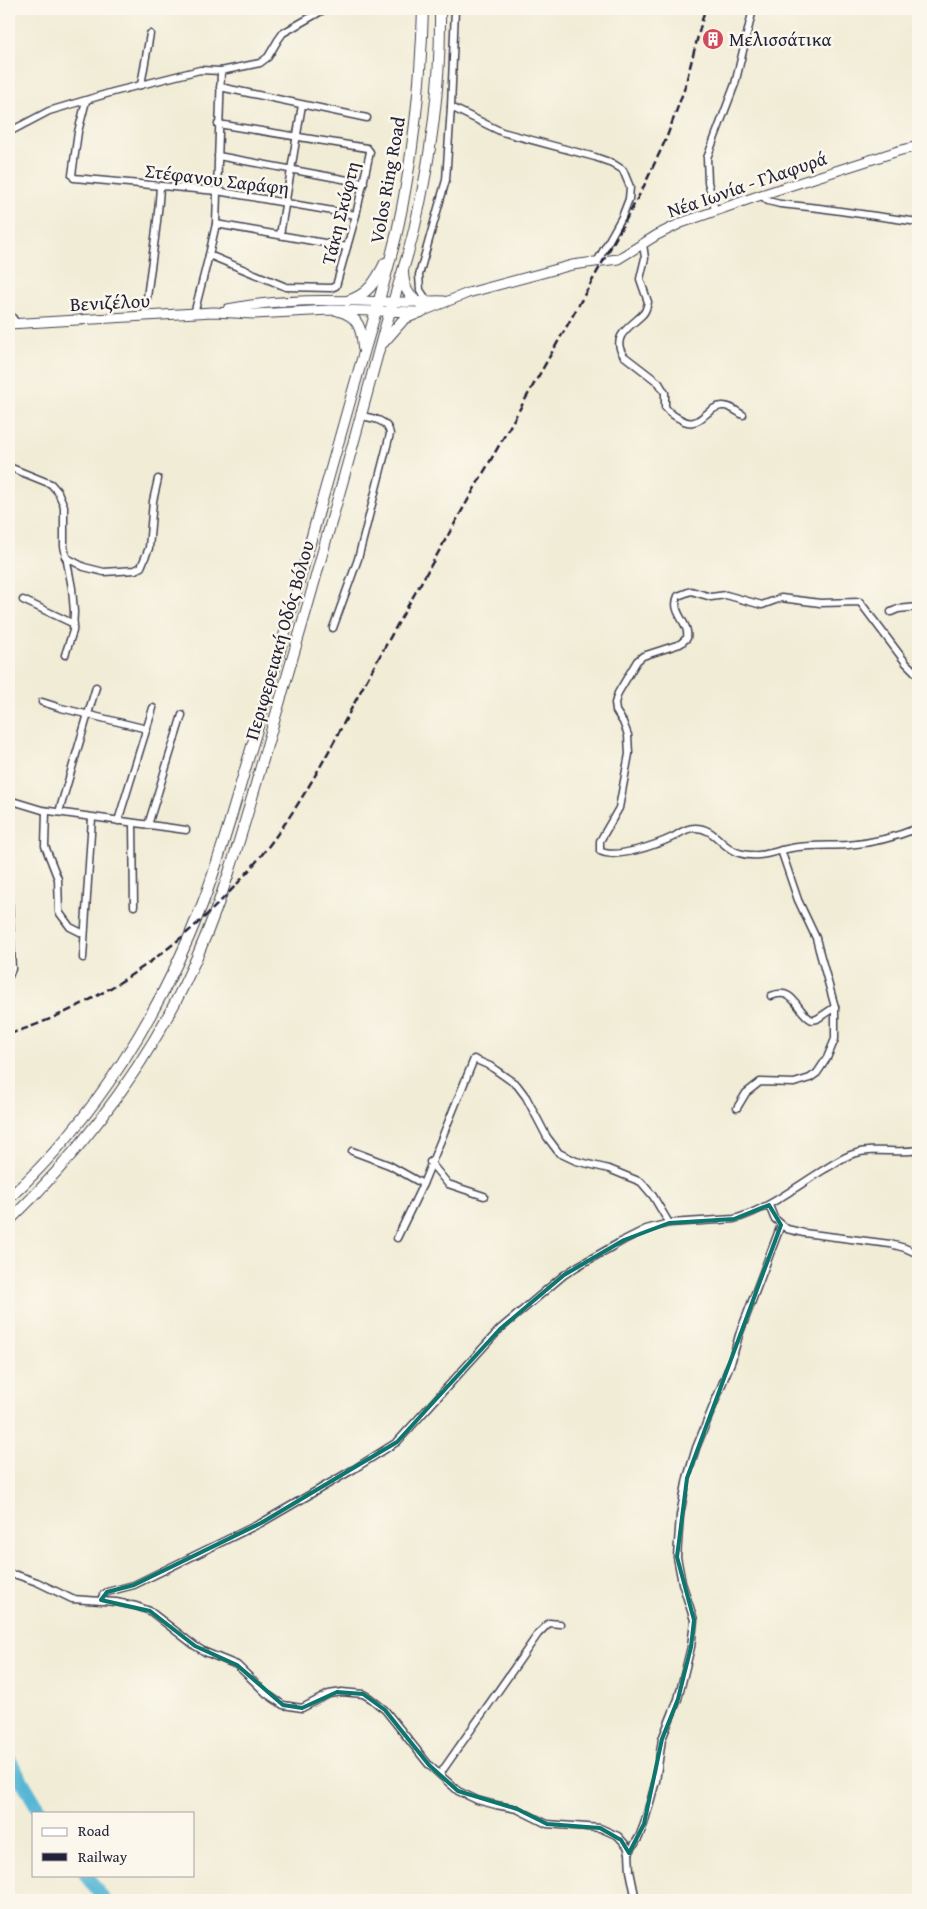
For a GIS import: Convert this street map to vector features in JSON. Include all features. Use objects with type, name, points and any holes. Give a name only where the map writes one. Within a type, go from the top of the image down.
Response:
[{"type":"main road","name":"Volos Ring Road","points":[[363,354],[395,241],[403,202],[417,107],[424,9]]},
{"type":"main road","name":"Περιφερειακή Οδός Βόλου","points":[[9,1221],[71,1156],[103,1118],[131,1079],[165,1021],[208,934],[238,848],[415,224],[432,133],[438,71],[440,9]]},
{"type":"main road","name":"Νέα Ιωνία - Γλαφυρά","points":[[377,306],[423,306],[447,301],[468,292],[568,266],[598,260],[618,259],[672,227],[715,210],[918,146]]},
{"type":"main road","points":[[347,301],[371,288],[395,241]]},
{"type":"main road","points":[[380,348],[400,323],[423,306],[412,298],[407,291],[403,269]]},
{"type":"main road","name":"Βενιζέλου","points":[[13,324],[194,314],[254,304],[287,301],[347,301],[377,306]]},
{"type":"main road","name":"Νέα Ιωνία - Γλαφυρά","points":[[423,306],[447,301]]},
{"type":"main road","name":"Βενιζέλου","points":[[213,312],[254,314],[339,311],[377,306]]},
{"type":"main road","points":[[339,311],[351,316],[359,324],[362,332],[363,354]]},
{"type":"main road","name":"Περιφερειακή Οδός Βόλου","points":[[9,1198],[36,1172],[113,1077],[163,991],[191,932],[215,869],[239,793],[363,354]]},
{"type":"street","points":[[9,132],[49,111],[86,100],[200,70],[221,71],[263,62],[283,33],[325,9]]},
{"type":"street","points":[[423,306],[419,274],[431,227],[445,187],[452,107],[455,9]]},
{"type":"street","points":[[715,210],[708,182],[707,158],[735,84],[753,9]]},
{"type":"street","points":[[141,85],[150,34]]},
{"type":"street","points":[[194,314],[216,224],[221,71]]},
{"type":"street","points":[[220,87],[367,118]]},
{"type":"street","name":"Στέφανου Σαράφη","points":[[86,100],[78,132],[73,178],[217,191],[356,215]]},
{"type":"street","points":[[280,235],[302,105]]},
{"type":"street","points":[[452,107],[502,132],[595,157],[612,163],[623,170],[630,187],[629,200],[622,217],[598,260]]},
{"type":"street","points":[[218,124],[297,136]]},
{"type":"street","name":"Τάκη Σκύφτη","points":[[209,255],[286,287],[336,286],[356,215],[370,152],[367,148],[297,136]]},
{"type":"street","points":[[218,156],[364,183]]},
{"type":"street","points":[[145,316],[150,265],[158,225],[160,186]]},
{"type":"street","points":[[761,195],[768,201],[780,204],[918,222]]},
{"type":"street","points":[[216,224],[347,246]]},
{"type":"street","points":[[643,244],[645,258],[640,279],[648,302],[644,313],[622,332],[620,352],[660,383],[665,393],[665,407],[676,417],[695,423],[714,408],[722,406],[731,408],[743,415]]},
{"type":"street","points":[[9,313],[13,324]]},
{"type":"street","points":[[333,628],[358,558],[390,434],[388,427],[382,422],[361,416]]},
{"type":"street","points":[[9,467],[51,484],[58,492],[64,506],[64,546],[74,596],[74,624],[65,655]]},
{"type":"street","points":[[66,557],[84,567],[104,572],[135,570],[142,567],[149,548],[152,511],[158,479]]},
{"type":"street","points":[[918,675],[906,663],[864,606],[859,602],[820,603],[781,598],[762,605],[726,594],[712,597],[691,591],[678,596],[675,605],[676,610],[686,629],[687,638],[680,644],[643,656],[638,661],[616,699],[616,711],[628,735],[630,754],[618,808],[600,841],[600,851],[605,854],[632,851],[673,837],[687,828],[711,832],[728,848],[738,853],[758,856],[796,847],[856,844],[882,840],[918,828]]},
{"type":"street","points":[[23,600],[74,624]]},
{"type":"street","points":[[891,612],[898,609],[918,607]]},
{"type":"street","points":[[59,812],[96,687]]},
{"type":"street","points":[[42,702],[147,729]]},
{"type":"street","points":[[118,821],[154,708]]},
{"type":"street","points":[[148,825],[182,715]]},
{"type":"street","points":[[9,800],[46,811],[186,830]]},
{"type":"street","points":[[46,811],[46,846],[58,879],[59,912],[70,927],[84,934]]},
{"type":"street","points":[[83,958],[92,818]]},
{"type":"street","points":[[134,823],[134,906]]},
{"type":"street","points":[[737,1108],[749,1089],[760,1082],[803,1081],[817,1073],[827,1058],[835,1039],[835,1008],[816,938],[798,900],[781,850]]},
{"type":"street","points":[[9,904],[12,969],[9,976]]},
{"type":"street","points":[[771,996],[778,994],[791,997],[804,1014],[812,1020],[835,1008]]},
{"type":"street","points":[[397,1238],[423,1184],[430,1162],[474,1059],[490,1066],[517,1085],[526,1097],[547,1137],[559,1153],[576,1161],[609,1169],[641,1182],[653,1196],[669,1223]]},
{"type":"street","points":[[101,1600],[106,1592],[140,1582],[261,1522],[387,1449],[404,1436],[488,1341],[564,1275],[624,1240],[646,1229],[669,1223],[734,1219],[769,1205],[810,1178],[853,1154],[883,1150],[918,1150]]},
{"type":"street","points":[[352,1151],[389,1166],[423,1184]]},
{"type":"street","points":[[430,1162],[448,1184],[484,1196]]},
{"type":"street","points":[[769,1205],[774,1218],[787,1229],[804,1233],[890,1244],[918,1254]]},
{"type":"street","points":[[629,1853],[639,1837],[644,1824],[656,1781],[662,1739],[678,1699],[691,1646],[694,1620],[682,1583],[677,1557],[680,1514],[687,1478],[696,1448],[732,1360],[739,1335],[781,1225]]},
{"type":"street","points":[[9,1575],[24,1577],[72,1599],[101,1600],[127,1604],[150,1611],[205,1652],[237,1665],[267,1694],[283,1705],[302,1708],[329,1694],[342,1692],[363,1694],[384,1710],[416,1750],[458,1791],[496,1806],[517,1809],[547,1824],[583,1826],[605,1830],[622,1840],[627,1846],[629,1853],[630,1871],[636,1900]]},
{"type":"street","points":[[440,1774],[538,1634],[549,1624],[560,1624]]},
{"type":"highlighted area","points":[[769,1205],[781,1225],[687,1478],[677,1557],[694,1620],[691,1647],[678,1699],[662,1739],[644,1824],[629,1853],[621,1840],[600,1828],[547,1824],[517,1809],[458,1791],[429,1765],[385,1710],[363,1694],[337,1692],[302,1708],[283,1705],[237,1665],[195,1646],[150,1611],[101,1600],[107,1592],[134,1585],[261,1523],[397,1442],[500,1329],[564,1275],[624,1240],[669,1223],[734,1219]]},
{"type":"waterway","points":[[9,1759],[40,1812]]},
{"type":"waterway","points":[[87,1876],[104,1900]]},
{"type":"railway","points":[[9,1034],[50,1019],[91,999],[129,976],[166,950],[233,889],[262,855],[288,819],[325,758],[643,188],[666,139],[684,90],[705,9]]},
{"type":"place","name":"Μελισσάτικα","points":[[713,39]]}]
